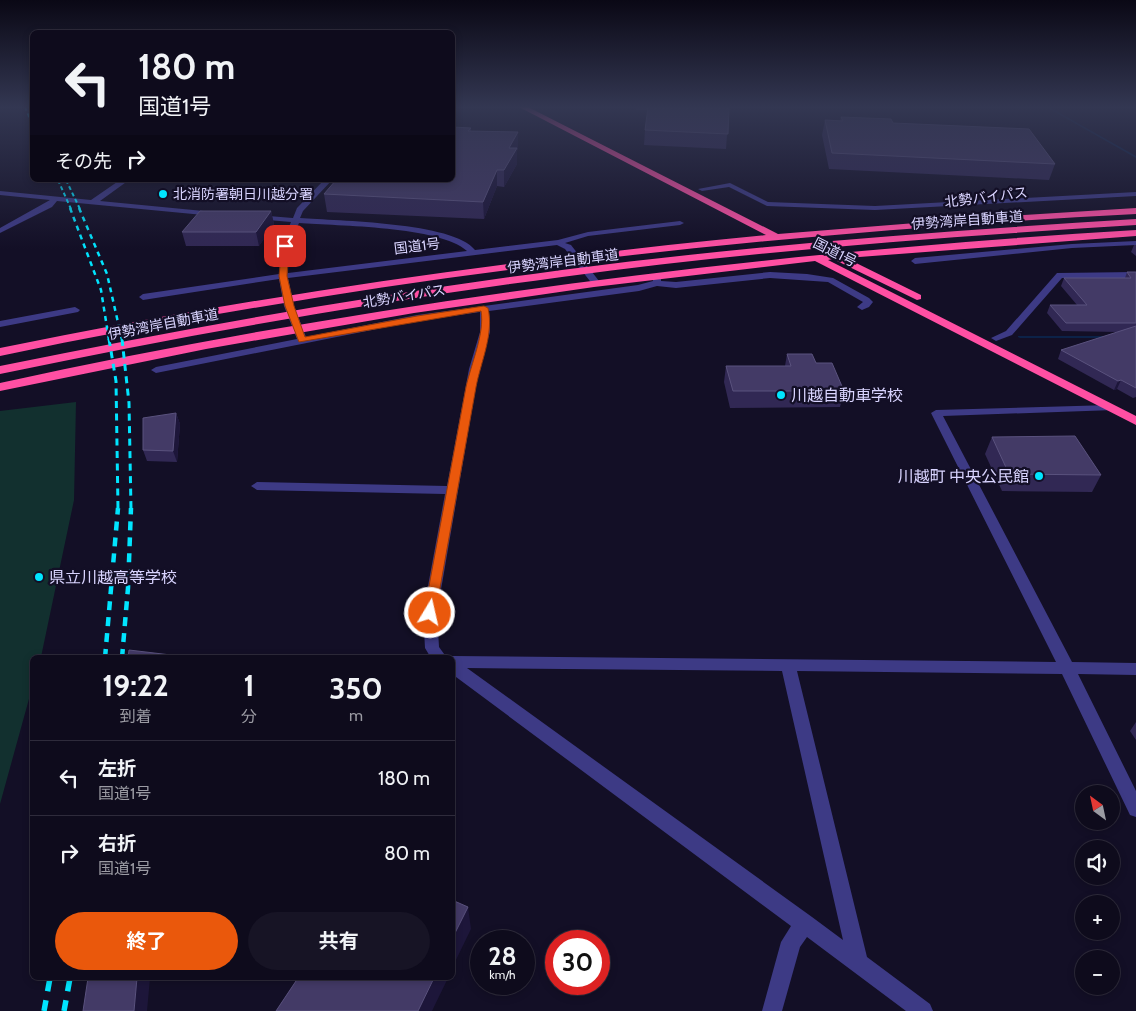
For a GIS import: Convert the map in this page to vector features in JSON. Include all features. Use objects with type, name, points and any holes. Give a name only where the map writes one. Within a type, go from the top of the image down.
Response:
[{"type":"highway","name":"国道1号","points":[[614,154],[1136,421]]},
{"type":"highway","name":"国道1号","points":[[632,154],[878,277],[1136,414]]},
{"type":"highway","name":"北勢バイパス","points":[[0,387],[225,341],[448,304],[596,283],[657,279],[816,258],[957,213],[1136,200]]},
{"type":"highway","name":"伊勢湾岸自動車道","points":[[0,352],[247,306],[546,263],[870,229],[1136,210]]},
{"type":"highway","name":"伊勢湾岸自動車道","points":[[0,370],[255,320],[563,275],[887,240],[1136,222]]},
{"type":"highway","name":"北勢バイパス","points":[[833,254],[888,252],[1136,233]]},
{"type":"highway","points":[[878,277],[871,267],[872,260],[888,252]]},
{"type":"street","points":[[93,202],[122,182]]},
{"type":"street","points":[[302,340],[289,306],[283,276],[285,246],[300,210],[326,182]]},
{"type":"street","points":[[702,189],[730,185],[767,204],[875,208],[1136,194]]},
{"type":"street","points":[[0,193],[222,214]]},
{"type":"street","points":[[0,231],[49,205],[55,198]]},
{"type":"street","points":[[947,205],[957,213]]},
{"type":"street","points":[[250,216],[427,231],[450,238],[471,248],[473,252]]},
{"type":"street","name":"国道1号","points":[[143,298],[283,276],[558,242],[588,234],[680,224]]},
{"type":"street","points":[[558,242],[568,247],[596,283]]},
{"type":"street","points":[[915,261],[1072,246],[1136,243]]},
{"type":"street","points":[[988,244],[1000,253]]},
{"type":"street","points":[[156,370],[417,318],[639,288],[657,279],[676,285],[770,275],[823,278],[868,302],[862,306]]},
{"type":"street","points":[[996,338],[1009,333],[1060,275],[1136,275]]},
{"type":"street","points":[[438,655],[432,648],[430,613],[451,490],[477,357],[483,343],[486,320],[484,308]]},
{"type":"street","points":[[0,324],[75,310]]},
{"type":"street","points":[[1110,408],[936,414],[1029,593],[1136,809]]},
{"type":"street","points":[[257,486],[451,490]]},
{"type":"street","points":[[455,664],[788,664],[1136,669]]},
{"type":"street","points":[[788,664],[858,962]]},
{"type":"street","points":[[455,666],[923,1011]]},
{"type":"street","points":[[772,1011],[791,942],[805,924]]},
{"type":"green space","name":"県立川越高等学校","points":[[76,402],[74,500],[41,655],[30,655],[30,695],[0,804],[0,411]]},
{"type":"building","points":[[455,154],[513,154],[504,170],[497,170],[483,202],[324,194],[334,182],[455,182]]},
{"type":"building","points":[[856,154],[1048,154],[1055,164]]},
{"type":"building","points":[[200,211],[271,211],[256,232],[182,232]]},
{"type":"building","points":[[1127,272],[1136,272],[1136,323],[1066,323],[1050,305],[1087,305],[1064,278],[1131,278]]},
{"type":"building","points":[[1136,326],[1136,388],[1121,380],[1118,381],[1061,350]]},
{"type":"building","points":[[787,354],[812,354],[816,363],[832,363],[844,391],[733,391],[726,366],[791,366]]},
{"type":"building","points":[[176,413],[173,451],[143,450],[143,418]]},
{"type":"building","points":[[1075,436],[1101,475],[1009,474],[992,437]]},
{"type":"building","points":[[129,650],[171,655],[128,655]]},
{"type":"building","points":[[455,901],[468,907],[455,933]]},
{"type":"building","points":[[88,980],[137,980],[134,1011],[83,1011]]},
{"type":"building","points":[[297,980],[433,980],[418,1011],[276,1011]]},
{"type":"waterway","points":[[1131,154],[1136,157]]},
{"type":"waterway","points":[[1020,337],[1107,337]]},
{"type":"railway","points":[[59,182],[71,209]]},
{"type":"railway","points":[[67,182],[80,209]]},
{"type":"railway","points":[[70,208],[101,290],[109,340]]},
{"type":"railway","points":[[79,208],[107,274],[122,340]]},
{"type":"railway","points":[[109,339],[116,381],[118,508]]},
{"type":"railway","points":[[122,339],[129,403],[131,508]]},
{"type":"railway","points":[[105,655],[118,508]]},
{"type":"railway","points":[[122,655],[128,588],[131,508]]},
{"type":"railway","points":[[44,1011],[50,980]]},
{"type":"railway","points":[[64,1011],[70,980]]},
{"type":"place","name":"北消防署朝日川越分署","points":[[163,194]]},
{"type":"place","name":"川越自動車学校","points":[[781,395]]},
{"type":"place","name":"川越町 中央公民館","points":[[1039,476]]},
{"type":"place","name":"県立川越高等学校","points":[[39,577]]},
{"type":"route","points":[[285,246],[283,276],[289,306],[302,340],[417,318],[484,308],[486,320],[483,343],[477,357],[471,387],[430,613]]}]
